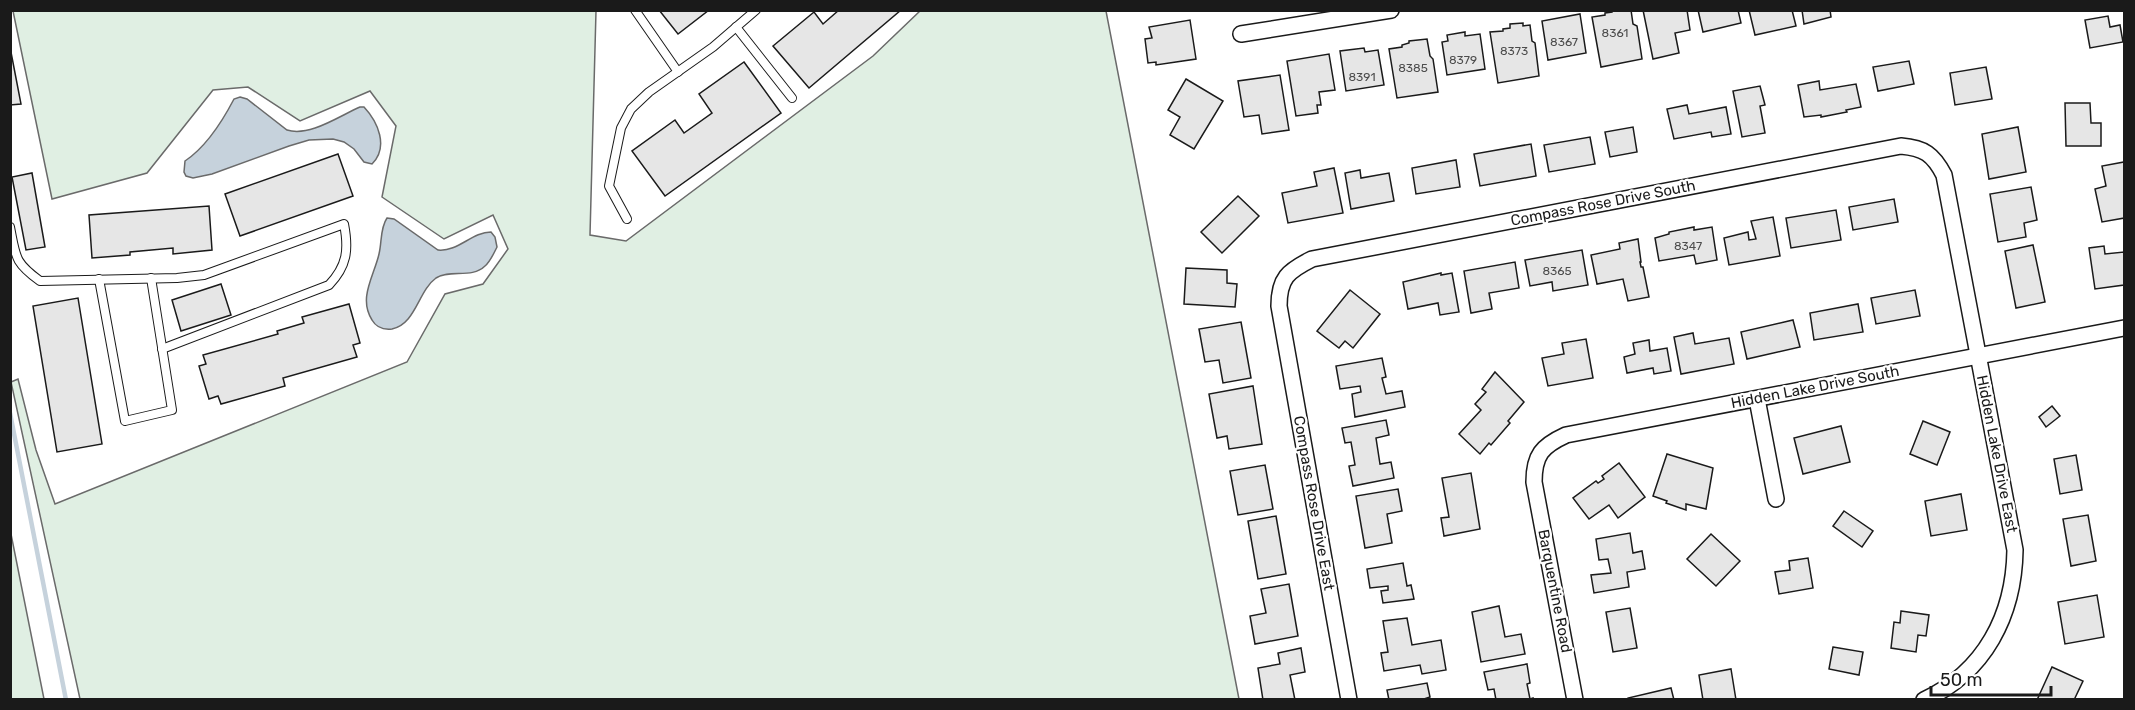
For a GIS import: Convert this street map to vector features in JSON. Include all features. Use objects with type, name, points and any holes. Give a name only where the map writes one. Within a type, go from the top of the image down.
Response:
[{"type":"street","points":[[1241,34],[1391,10]]},
{"type":"street","name":"Compass Rose Drive South","points":[[1279,306],[1279,290],[1285,277],[1296,267],[1312,259],[1901,146],[1915,147],[1927,152],[1936,161],[1944,175]]},
{"type":"street","name":"Hidden Lake Drive East","points":[[1924,699],[1945,689],[1968,671],[1985,651],[2001,624],[2015,574],[2015,550],[1944,175]]},
{"type":"street","name":"Compass Rose Drive East","points":[[1279,306],[1349,699]]},
{"type":"street","name":"Hidden Lake Drive South","points":[[1534,482],[1534,468],[1538,455],[1549,443],[1566,435],[2124,328]]},
{"type":"street","points":[[1757,399],[1776,499]]},
{"type":"street","name":"Barquentine Road","points":[[1534,482],[1575,699]]},
{"type":"lane","points":[[635,10],[678,72]]},
{"type":"lane","points":[[627,219],[609,186],[621,128],[631,109],[649,92],[713,47],[756,10]]},
{"type":"lane","points":[[736,27],[792,98]]},
{"type":"lane","points":[[10,227],[15,255],[23,269],[40,281],[204,275],[344,224],[348,242],[341,273],[328,285],[162,349]]},
{"type":"lane","points":[[99,279],[125,421],[172,410],[150,278]]},
{"type":"green space","points":[[13,11],[596,11],[590,235],[626,241],[873,56],[920,11],[1106,11],[1239,699],[80,699],[11,382],[18,379],[36,450],[55,504],[407,362],[445,294],[483,284],[508,249],[493,215],[444,239],[382,197],[396,126],[370,91],[300,121],[248,87],[213,90],[147,173],[52,199]]},
{"type":"green space","points":[[11,534],[44,699],[11,699]]},
{"type":"shaded area","points":[[240,97],[247,99],[287,130],[296,131],[315,128],[364,107],[374,120],[380,135],[380,150],[372,164],[364,162],[354,149],[344,142],[333,139],[309,140],[212,174],[193,178],[186,176],[185,161],[207,141],[234,99]]},
{"type":"shaded area","points":[[387,218],[394,219],[438,250],[452,248],[478,235],[491,232],[495,237],[497,247],[489,262],[480,270],[442,275],[436,278],[406,321],[392,329],[383,328],[372,320],[366,304],[368,287],[379,254],[383,226]]},
{"type":"building","points":[[659,10],[709,10],[678,34]]},
{"type":"building","points":[[839,10],[901,10],[809,88],[773,46],[814,12],[823,24]]},
{"type":"building","points":[[1612,10],[1631,10],[1633,24],[1637,26],[1642,59],[1601,67],[1592,17],[1605,15]]},
{"type":"building","points":[[1643,10],[1687,10],[1690,30],[1675,33],[1679,53],[1653,59]]},
{"type":"building","points":[[1698,10],[1738,10],[1741,23],[1703,32]]},
{"type":"building","points":[[1749,10],[1792,10],[1796,26],[1755,35]]},
{"type":"building","points":[[1802,10],[1830,10],[1831,17],[1804,24]]},
{"type":"building","points":[[1580,14],[1586,53],[1548,60],[1542,21]]},
{"type":"building","points":[[2108,16],[2110,27],[2120,25],[2123,42],[2090,48],[2085,20]]},
{"type":"building","points":[[1190,20],[1196,59],[1156,65],[1156,62],[1148,63],[1145,39],[1152,38],[1149,27]]},
{"type":"building","points":[[1523,23],[1523,26],[1530,25],[1539,76],[1498,83],[1490,32],[1503,31],[1503,29],[1510,28],[1510,24]]},
{"type":"building","points":[[1465,32],[1465,36],[1480,34],[1485,69],[1447,75],[1442,42],[1448,41],[1447,35]]},
{"type":"building","points":[[1427,39],[1430,56],[1433,59],[1438,92],[1397,98],[1389,49],[1402,47],[1409,41]]},
{"type":"building","points":[[10,47],[21,104],[10,105]]},
{"type":"building","points":[[1364,48],[1365,52],[1378,50],[1384,85],[1346,91],[1340,51]]},
{"type":"building","points":[[1329,54],[1335,90],[1319,92],[1321,105],[1317,105],[1318,113],[1296,116],[1287,61]]},
{"type":"building","points":[[1909,61],[1914,84],[1878,91],[1873,67]]},
{"type":"building","points":[[744,62],[781,113],[665,196],[632,151],[675,120],[684,133],[712,113],[699,94]]},
{"type":"building","points":[[1986,67],[1992,99],[1955,105],[1950,73]]},
{"type":"building","points":[[1280,75],[1289,130],[1262,134],[1259,115],[1244,117],[1238,81]]},
{"type":"building","points":[[1186,79],[1223,101],[1194,149],[1170,135],[1180,117],[1168,110]]},
{"type":"building","points":[[1819,81],[1820,90],[1856,84],[1861,107],[1821,117],[1821,115],[1804,117],[1798,85]]},
{"type":"building","points":[[1760,86],[1765,105],[1760,106],[1765,133],[1742,137],[1733,91]]},
{"type":"building","points":[[2065,103],[2090,103],[2091,123],[2101,123],[2101,146],[2066,146]]},
{"type":"building","points":[[1687,105],[1689,114],[1726,107],[1731,134],[1712,137],[1711,132],[1674,139],[1667,109]]},
{"type":"building","points":[[1633,127],[1637,152],[1610,157],[1605,132]]},
{"type":"building","points":[[2018,127],[2026,172],[1989,179],[1982,134]]},
{"type":"building","points":[[1590,137],[1595,164],[1549,172],[1544,145]]},
{"type":"building","points":[[1531,144],[1536,176],[1480,186],[1474,154]]},
{"type":"building","points":[[338,154],[353,196],[240,236],[225,194]]},
{"type":"building","points":[[1456,160],[1460,187],[1416,194],[1412,168]]},
{"type":"building","points":[[2124,162],[2124,218],[2102,222],[2095,189],[2106,186],[2102,166]]},
{"type":"building","points":[[1334,168],[1343,213],[1288,223],[1282,193],[1317,186],[1314,172]]},
{"type":"building","points":[[1360,170],[1361,178],[1389,173],[1394,201],[1351,209],[1345,173]]},
{"type":"building","points":[[32,173],[45,247],[26,250],[12,177]]},
{"type":"building","points":[[2031,187],[2037,220],[2024,223],[2026,237],[1998,242],[1990,194]]},
{"type":"building","points":[[1238,196],[1259,216],[1222,253],[1201,232]]},
{"type":"building","points":[[1894,199],[1898,222],[1853,230],[1849,207]]},
{"type":"building","points":[[209,206],[212,250],[173,254],[173,248],[92,258],[89,215]]},
{"type":"building","points":[[1836,210],[1841,240],[1791,248],[1786,218]]},
{"type":"building","points":[[1773,217],[1780,256],[1729,265],[1724,238],[1748,232],[1749,240],[1756,239],[1751,221]]},
{"type":"building","points":[[1694,227],[1694,230],[1712,227],[1717,260],[1696,264],[1694,255],[1659,261],[1655,238],[1669,234],[1669,232]]},
{"type":"building","points":[[1638,239],[1640,262],[1649,297],[1628,301],[1623,279],[1597,284],[1591,255],[1620,249],[1619,243]]},
{"type":"building","points":[[2033,245],[2045,302],[2016,308],[2005,251]]},
{"type":"building","points":[[2104,246],[2105,254],[2124,252],[2124,285],[2095,289],[2089,248]]},
{"type":"building","points":[[1582,250],[1588,285],[1553,291],[1552,282],[1530,286],[1525,260]]},
{"type":"building","points":[[1515,262],[1519,288],[1489,293],[1492,309],[1471,313],[1464,271]]},
{"type":"building","points":[[1186,268],[1227,270],[1227,283],[1237,284],[1235,307],[1184,304]]},
{"type":"building","points":[[1441,273],[1441,275],[1452,273],[1459,312],[1440,315],[1438,303],[1408,309],[1403,282]]},
{"type":"building","points":[[221,284],[231,315],[181,331],[172,300]]},
{"type":"building","points":[[1350,290],[1380,314],[1353,348],[1345,341],[1339,348],[1317,331]]},
{"type":"building","points":[[1915,290],[1920,316],[1876,324],[1871,298]]},
{"type":"building","points":[[78,298],[102,444],[57,452],[33,306]]},
{"type":"building","points":[[349,304],[360,343],[353,345],[357,357],[283,378],[285,386],[221,404],[218,396],[209,399],[199,366],[206,364],[203,355],[278,334],[277,331],[304,323],[302,317]]},
{"type":"building","points":[[1858,304],[1863,332],[1814,340],[1810,313]]},
{"type":"building","points":[[1793,320],[1800,347],[1747,359],[1741,332]]},
{"type":"building","points":[[1241,322],[1251,378],[1223,383],[1219,360],[1205,362],[1199,329]]},
{"type":"building","points":[[1693,333],[1695,344],[1729,338],[1734,364],[1681,374],[1674,337]]},
{"type":"building","points":[[1586,339],[1593,378],[1548,386],[1542,358],[1564,354],[1562,343]]},
{"type":"building","points":[[1649,340],[1650,351],[1667,348],[1671,371],[1654,374],[1653,368],[1627,373],[1624,357],[1635,354],[1633,343]]},
{"type":"building","points":[[1382,358],[1386,377],[1382,378],[1386,394],[1402,391],[1405,407],[1355,417],[1352,394],[1361,392],[1360,386],[1340,389],[1336,366]]},
{"type":"building","points":[[1495,372],[1524,402],[1508,421],[1510,423],[1480,454],[1459,434],[1481,410],[1475,404],[1486,392],[1482,389]]},
{"type":"building","points":[[1253,386],[1262,444],[1229,449],[1227,436],[1217,438],[1209,394]]},
{"type":"building","points":[[2052,406],[2060,416],[2046,427],[2039,417]]},
{"type":"building","points":[[1386,420],[1389,435],[1376,438],[1380,464],[1391,462],[1394,478],[1353,486],[1349,466],[1355,465],[1351,442],[1345,443],[1342,428]]},
{"type":"building","points":[[1923,421],[1950,432],[1937,465],[1910,454]]},
{"type":"building","points":[[1841,426],[1850,462],[1803,474],[1794,438]]},
{"type":"building","points":[[1667,454],[1713,468],[1706,509],[1686,504],[1686,510],[1653,496]]},
{"type":"building","points":[[2076,455],[2082,490],[2060,494],[2054,459]]},
{"type":"building","points":[[1619,463],[1645,497],[1618,518],[1609,505],[1589,519],[1573,498],[1596,481],[1598,483],[1604,479],[1602,476]]},
{"type":"building","points":[[1265,465],[1273,509],[1238,515],[1230,471]]},
{"type":"building","points":[[1471,473],[1480,529],[1444,536],[1441,518],[1449,517],[1442,478]]},
{"type":"building","points":[[1398,489],[1402,511],[1387,514],[1392,543],[1365,548],[1356,496]]},
{"type":"building","points":[[1961,494],[1967,530],[1931,536],[1925,501]]},
{"type":"building","points":[[1844,511],[1873,531],[1862,547],[1833,526]]},
{"type":"building","points":[[2088,515],[2096,561],[2071,566],[2063,519]]},
{"type":"building","points":[[1276,516],[1286,574],[1258,579],[1248,521]]},
{"type":"building","points":[[1630,533],[1633,553],[1642,551],[1645,569],[1627,572],[1629,587],[1594,593],[1591,575],[1611,573],[1608,559],[1599,560],[1596,539]]},
{"type":"building","points":[[1711,534],[1740,561],[1716,586],[1687,559]]},
{"type":"building","points":[[1808,558],[1813,588],[1779,594],[1775,572],[1790,570],[1789,561]]},
{"type":"building","points":[[1403,563],[1407,586],[1411,585],[1414,599],[1383,603],[1381,591],[1388,590],[1388,586],[1370,588],[1367,569]]},
{"type":"building","points":[[1289,584],[1298,636],[1255,644],[1250,616],[1266,613],[1261,589]]},
{"type":"building","points":[[2097,595],[2104,637],[2065,644],[2058,602]]},
{"type":"building","points":[[1499,606],[1505,637],[1521,634],[1525,654],[1481,662],[1472,612]]},
{"type":"building","points":[[1630,608],[1637,648],[1613,652],[1606,612]]},
{"type":"building","points":[[1901,611],[1929,615],[1926,636],[1918,635],[1916,652],[1891,648],[1894,622],[1900,623]]},
{"type":"building","points":[[1407,618],[1412,645],[1441,640],[1446,670],[1422,674],[1420,665],[1384,671],[1381,653],[1388,652],[1383,621]]},
{"type":"building","points":[[1833,647],[1863,652],[1859,675],[1829,669]]},
{"type":"building","points":[[1301,648],[1305,672],[1290,675],[1295,700],[1263,700],[1258,668],[1280,664],[1278,653]]},
{"type":"building","points":[[1527,664],[1530,683],[1527,684],[1530,699],[1533,698],[1533,700],[1496,700],[1494,689],[1488,690],[1484,672]]},
{"type":"building","points":[[2052,667],[2083,681],[2074,700],[2037,700]]},
{"type":"building","points":[[1731,669],[1736,700],[1703,700],[1699,675]]},
{"type":"building","points":[[1427,683],[1430,697],[1421,700],[1389,700],[1387,690]]},
{"type":"building","points":[[1671,688],[1674,700],[1628,700],[1628,698]]},
{"type":"waterway","points":[[10,413],[66,700]]}]
